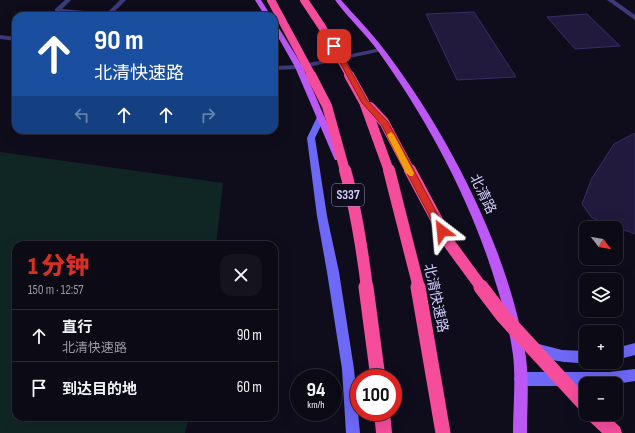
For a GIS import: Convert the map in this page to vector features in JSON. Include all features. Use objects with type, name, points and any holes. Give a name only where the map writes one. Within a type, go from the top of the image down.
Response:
[{"type":"highway","points":[[271,0],[327,106],[352,195],[361,244],[377,369]]},
{"type":"highway","name":"北清快速路","points":[[304,0],[322,27],[364,102],[386,159],[421,297],[443,433]]},
{"type":"highway","points":[[364,102],[384,122],[449,243],[503,316],[579,398]]},
{"type":"highway","points":[[383,421],[384,433]]},
{"type":"highway","points":[[601,421],[614,433]]},
{"type":"main road","points":[[258,0],[266,12]]},
{"type":"main road","name":"北清路","points":[[338,0],[380,50],[422,113],[463,186],[482,228],[502,285],[518,346],[521,379],[520,433]]},
{"type":"main road","name":"S337","points":[[278,32],[298,67],[338,158],[356,223],[375,319],[381,369]]},
{"type":"main road","points":[[387,421],[388,433]]},
{"type":"street","points":[[68,0],[57,10],[77,12]]},
{"type":"street","points":[[111,12],[122,0]]},
{"type":"street","points":[[610,0],[635,18]]},
{"type":"street","points":[[0,37],[12,38]]},
{"type":"street","points":[[278,68],[298,67],[380,50]]},
{"type":"street","points":[[321,117],[312,138],[322,216],[333,272],[348,368],[353,433]]},
{"type":"street","points":[[518,346],[562,356],[579,357]]},
{"type":"street","points":[[623,352],[635,349]]},
{"type":"street","points":[[521,379],[609,379],[635,375]]},
{"type":"green space","points":[[0,152],[223,183],[216,241],[12,241],[12,421],[188,421],[185,433],[0,433]]},
{"type":"building","points":[[474,12],[516,77],[457,80],[426,14]]},
{"type":"building","points":[[587,14],[620,46],[575,49],[547,17]]},
{"type":"building","points":[[635,133],[635,234],[623,230],[623,221],[600,221],[592,218],[582,204],[592,178],[614,144]]},
{"type":"slow traffic","points":[[391,135],[410,173]]},
{"type":"route","points":[[334,46],[364,102],[384,122],[442,231]]}]
